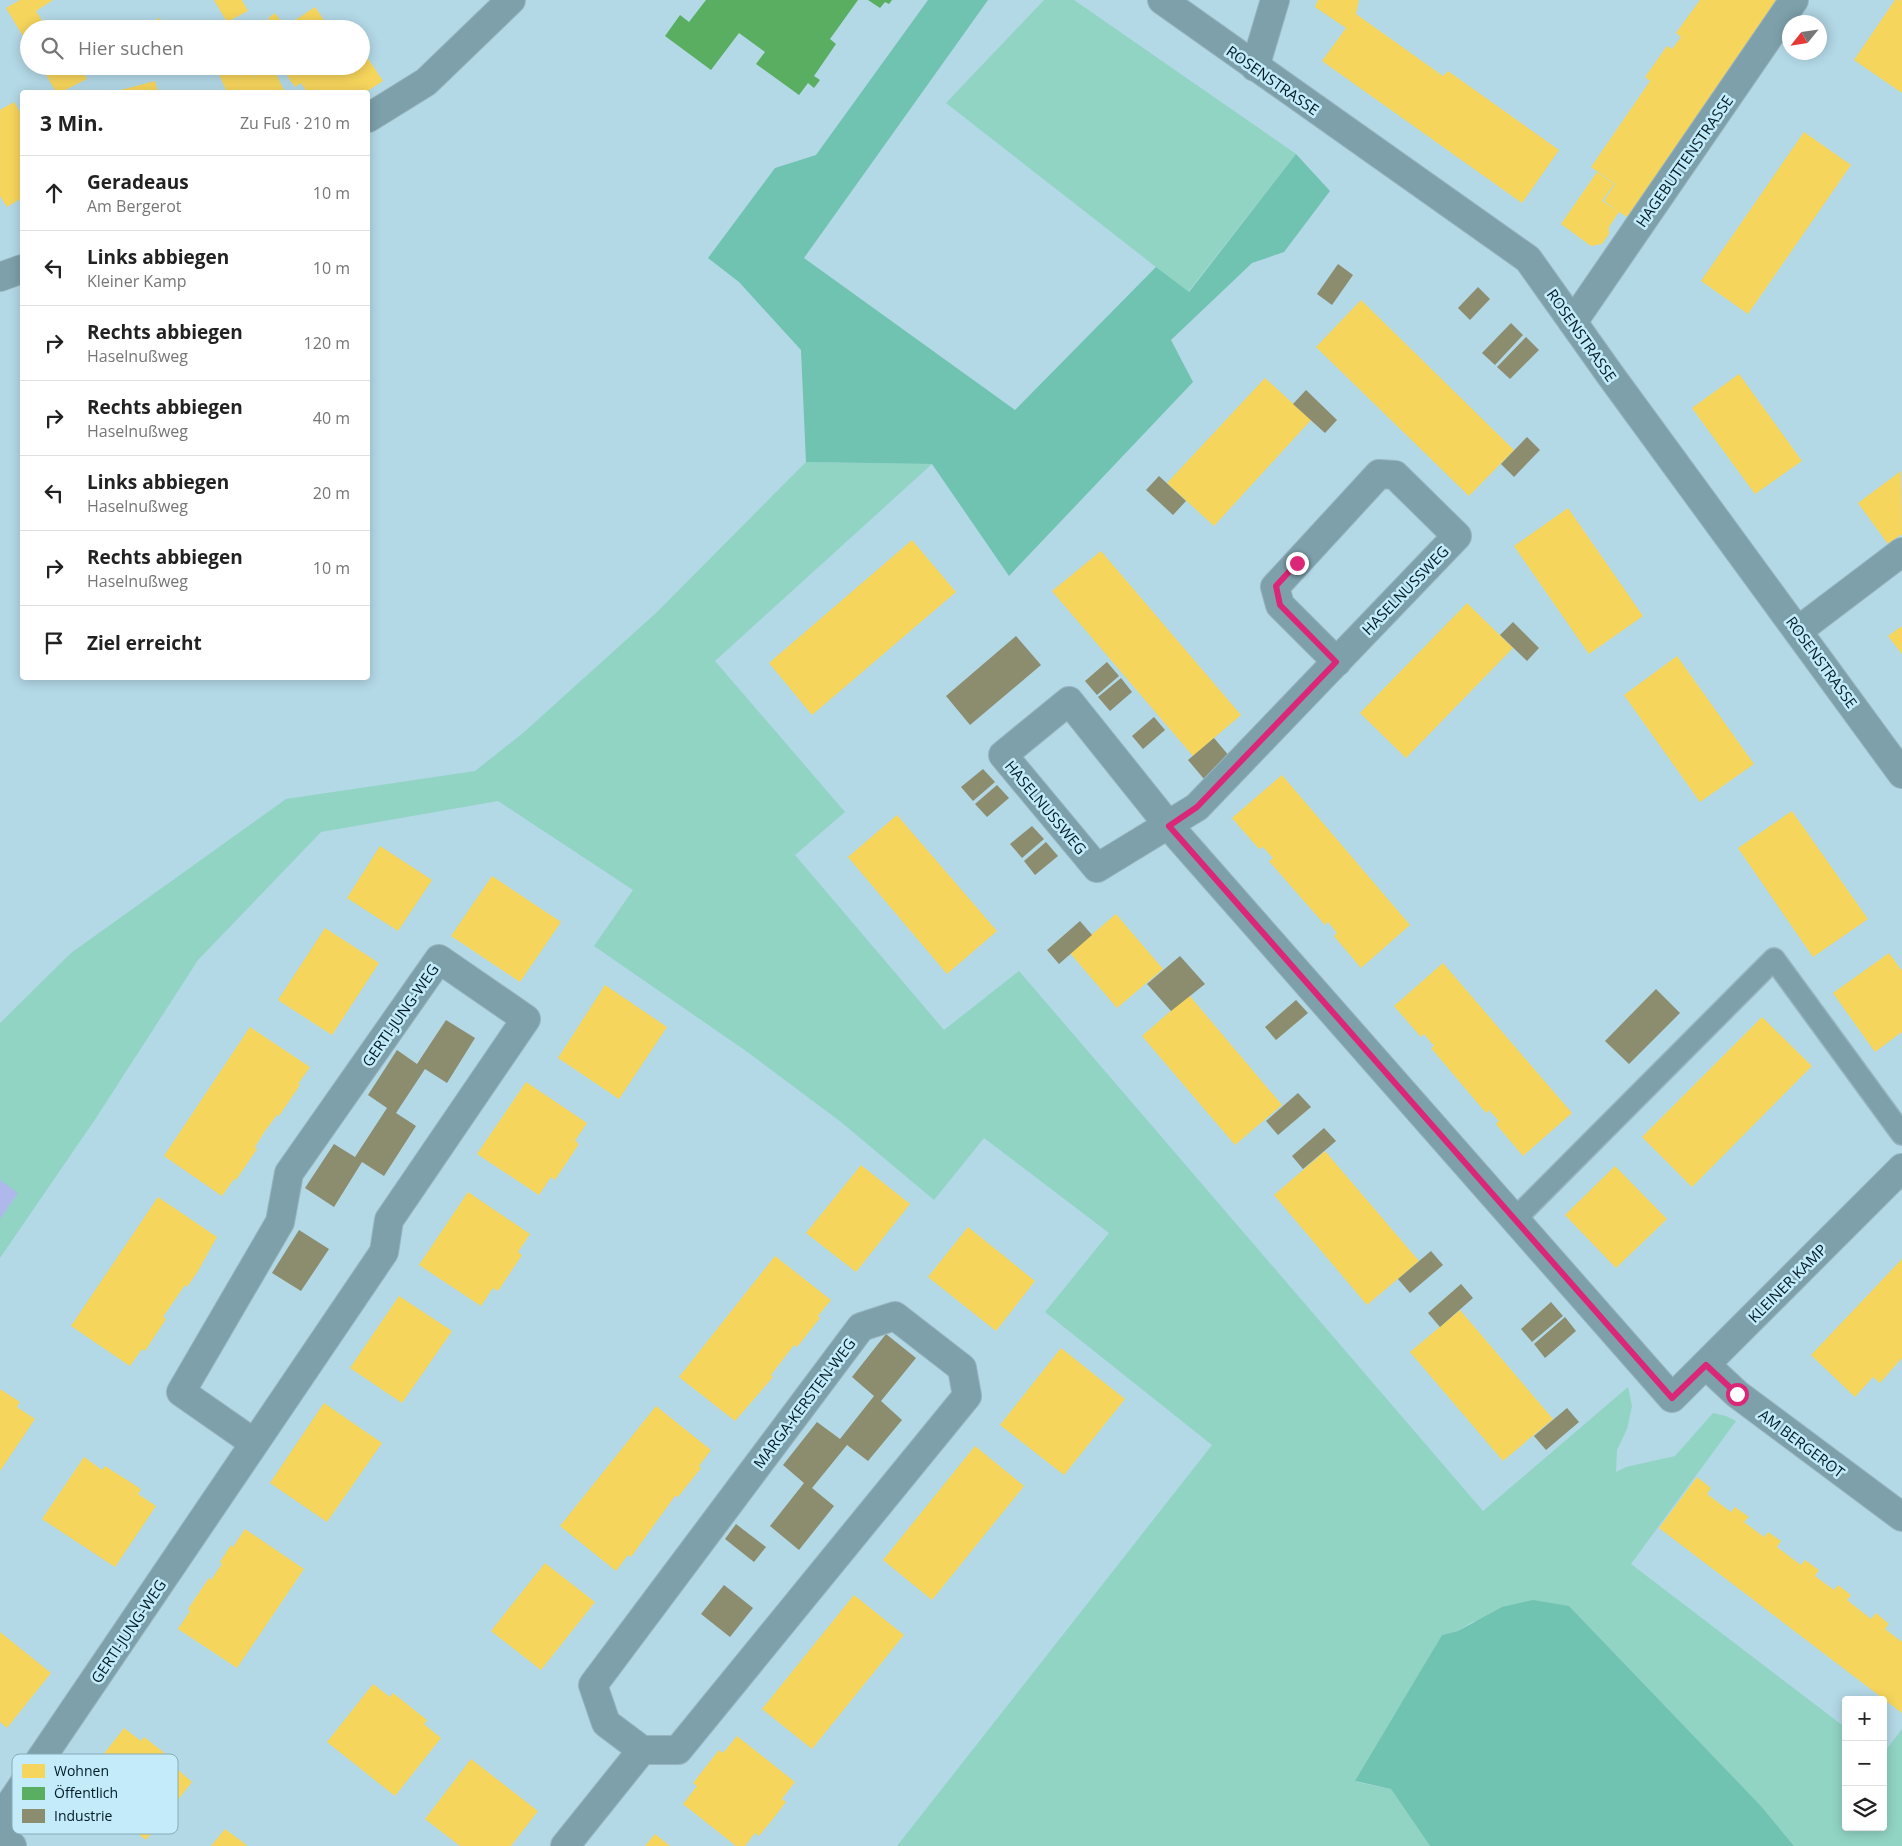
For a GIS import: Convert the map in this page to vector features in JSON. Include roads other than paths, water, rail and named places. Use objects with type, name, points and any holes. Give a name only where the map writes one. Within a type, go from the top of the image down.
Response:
[{"type":"street","points":[[370,117],[426,82],[511,0]]},
{"type":"street","name":"ROSENSTRASSE","points":[[1162,0],[1528,259],[1902,774]]},
{"type":"street","points":[[1255,67],[1275,0]]},
{"type":"street","name":"HAGEBUTTENSTRASSE","points":[[1573,322],[1794,0]]},
{"type":"street","points":[[0,277],[20,270]]},
{"type":"street","name":"HASELNUSSWEG","points":[[1336,662],[1280,605],[1276,586],[1379,474],[1395,475],[1457,536],[1197,807],[1169,826],[1097,868],[1003,755],[1069,701],[1169,826],[1672,1398]]},
{"type":"street","points":[[1799,630],[1902,552]]},
{"type":"street","name":"GERTI-JUNG-WEG","points":[[44,1754],[384,1252],[389,1220],[526,1019],[439,959],[289,1173],[280,1222],[181,1392],[254,1443]]},
{"type":"street","name":"KLEINER KAMP","points":[[1672,1398],[1902,1168]]},
{"type":"street","name":"MARGA-KERSTEN-WEG","points":[[895,1316],[962,1368],[967,1396],[678,1750],[642,1750],[606,1723],[593,1684],[861,1327],[895,1316]]},
{"type":"street","name":"AM BERGEROT","points":[[1706,1365],[1737,1394],[1902,1517]]},
{"type":"street","points":[[565,1846],[642,1750]]},
{"type":"street","name":"GERTI-JUNG-WEG","points":[[0,1819],[12,1801]]},
{"type":"street","points":[[0,1836],[12,1846]]},
{"type":"lane","points":[[1515,1220],[1774,959],[1902,1134]]},
{"type":"water","points":[[0,1180],[18,1193],[0,1219]]}]
